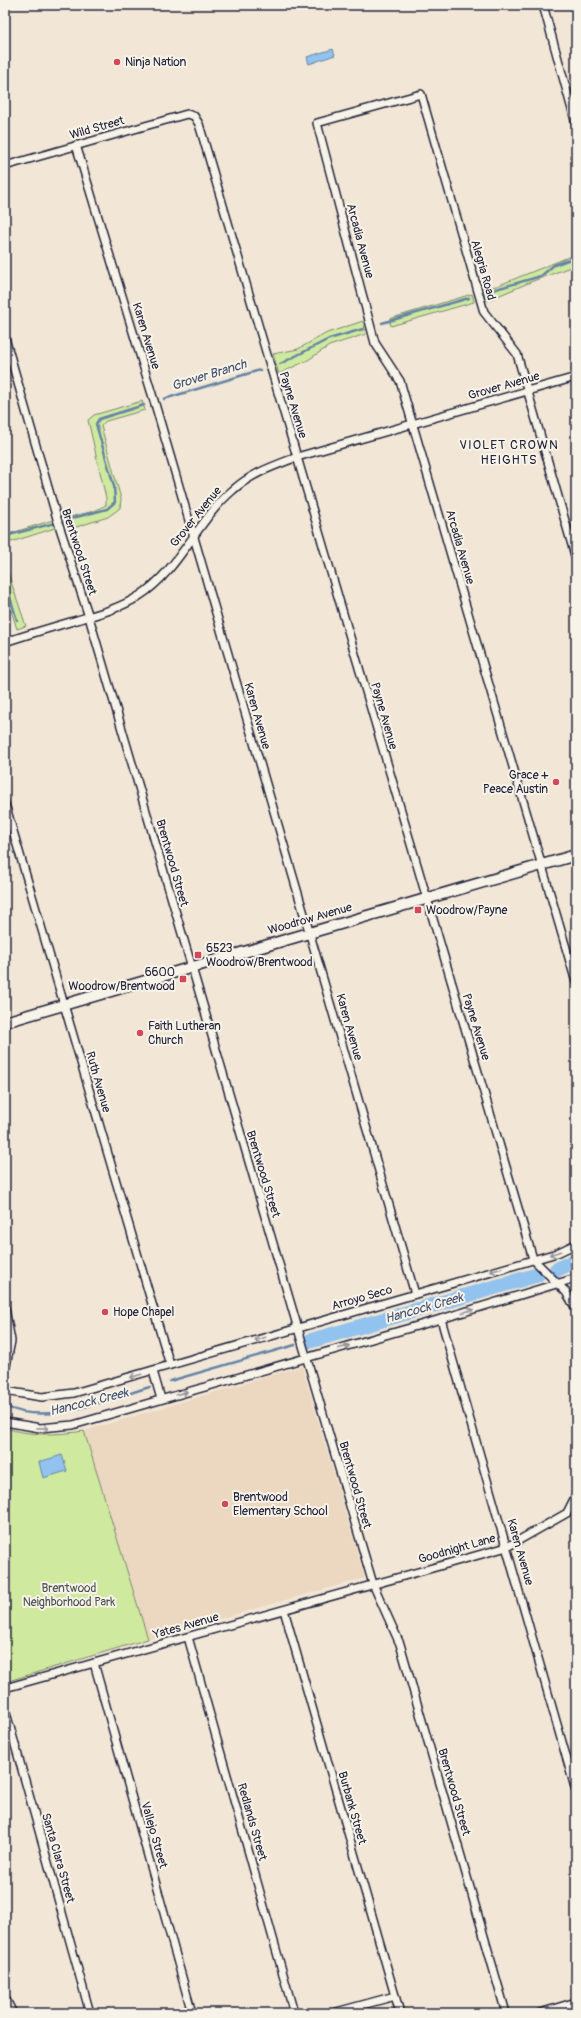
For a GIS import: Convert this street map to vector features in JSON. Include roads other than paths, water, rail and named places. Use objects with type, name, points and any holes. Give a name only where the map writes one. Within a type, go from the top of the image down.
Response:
[{"type":"street","points":[[544,5],[576,124]]},
{"type":"street","name":"Alegria Road","points":[[317,123],[421,94],[484,312],[517,354],[576,559]]},
{"type":"street","name":"Wild Street","points":[[5,166],[187,114],[194,116]]},
{"type":"street","name":"Payne Avenue","points":[[194,116],[199,124],[298,457],[533,1259],[566,1292],[576,1309]]},
{"type":"street","name":"Arcadia Avenue","points":[[317,123],[375,343],[400,381],[576,982]]},
{"type":"street","name":"Karen Avenue","points":[[76,145],[416,1294]]},
{"type":"street","name":"Brentwood Street","points":[[5,338],[58,522],[89,617],[373,1584],[400,1644],[506,2013]]},
{"type":"street","name":"Grover Avenue","points":[[5,642],[89,617],[117,607],[139,596],[156,583],[170,568],[215,508],[232,490],[248,478],[267,468],[298,457],[576,377]]},
{"type":"street","name":"Ruth Avenue","points":[[5,804],[170,1365]]},
{"type":"street","name":"Woodrow Avenue","points":[[5,1022],[576,855]]},
{"type":"street","name":"Arroyo Seco","points":[[5,1391],[30,1396],[61,1395],[153,1371],[557,1253],[576,1244]]},
{"type":"street","points":[[5,1422],[28,1428],[52,1428],[73,1425],[441,1319],[576,1278]]},
{"type":"street","points":[[5,1308],[9,1323],[11,1341],[5,1372]]},
{"type":"street","name":"Karen Avenue","points":[[441,1319],[576,1791]]},
{"type":"street","points":[[153,1371],[161,1399]]},
{"type":"street","points":[[576,1494],[567,1513],[576,1515]]},
{"type":"street","name":"Goodnight Lane","points":[[373,1584],[507,1547],[567,1513]]},
{"type":"street","name":"Yates Avenue","points":[[5,1688],[373,1584]]},
{"type":"street","name":"Burbank Street","points":[[284,1610],[400,2013]]},
{"type":"street","name":"Redlands Street","points":[[188,1637],[294,2013]]},
{"type":"street","name":"Vallejo Street","points":[[94,1663],[192,2013]]},
{"type":"street","name":"Santa Clara Street","points":[[5,1709],[90,2013]]},
{"type":"street","points":[[333,2013],[395,1996]]},
{"type":"street","points":[[5,2001],[11,2013]]},
{"type":"street","points":[[540,2013],[576,2002]]},
{"type":"water","points":[[333,49],[335,55],[309,64],[307,57]]},
{"type":"water","points":[[62,1455],[67,1471],[43,1478],[39,1462]]},
{"type":"waterway","name":"Grover Branch","points":[[486,292],[541,276],[554,265],[576,257]]},
{"type":"waterway","name":"Grover Branch","points":[[382,323],[469,298]]},
{"type":"waterway","name":"Grover Branch","points":[[280,364],[329,339],[363,329]]},
{"type":"waterway","name":"Grover Branch","points":[[164,399],[260,370]]},
{"type":"waterway","name":"Grover Branch","points":[[69,519],[107,509],[115,502],[114,486],[96,424],[99,419],[144,405]]},
{"type":"waterway","name":"Grover Branch","points":[[5,536],[51,524]]},
{"type":"waterway","name":"Grover Branch","points":[[5,581],[17,620]]},
{"type":"waterway","name":"Hancock Creek","points":[[556,1270],[576,1260]]},
{"type":"waterway","name":"Hancock Creek","points":[[310,1341],[537,1275]]},
{"type":"waterway","name":"Hancock Creek","points":[[170,1381],[295,1345]]},
{"type":"waterway","name":"Hancock Creek","points":[[5,1406],[22,1412],[39,1414],[58,1412],[97,1404],[150,1387]]},
{"type":"place","name":"Ninja Nation","points":[[117,62]]},
{"type":"place","name":"Grace + Peace Austin","points":[[556,782]]},
{"type":"place","name":"Woodrow/Payne","points":[[418,910]]},
{"type":"place","name":"6523 Woodrow/Brentwood","points":[[198,955]]},
{"type":"place","name":"6600 Woodrow/Brentwood","points":[[183,979]]},
{"type":"place","name":"Faith Lutheran Church","points":[[140,1033]]},
{"type":"place","name":"Hope Chapel","points":[[105,1312]]},
{"type":"place","name":"Brentwood Elementary School","points":[[225,1504]]},
{"type":"district","name":"VIOLET CROWN HEIGHTS","points":[[509,452]]},
{"type":"park label","name":"Brentwood Neighborhood Park","points":[[69,1595]]}]
